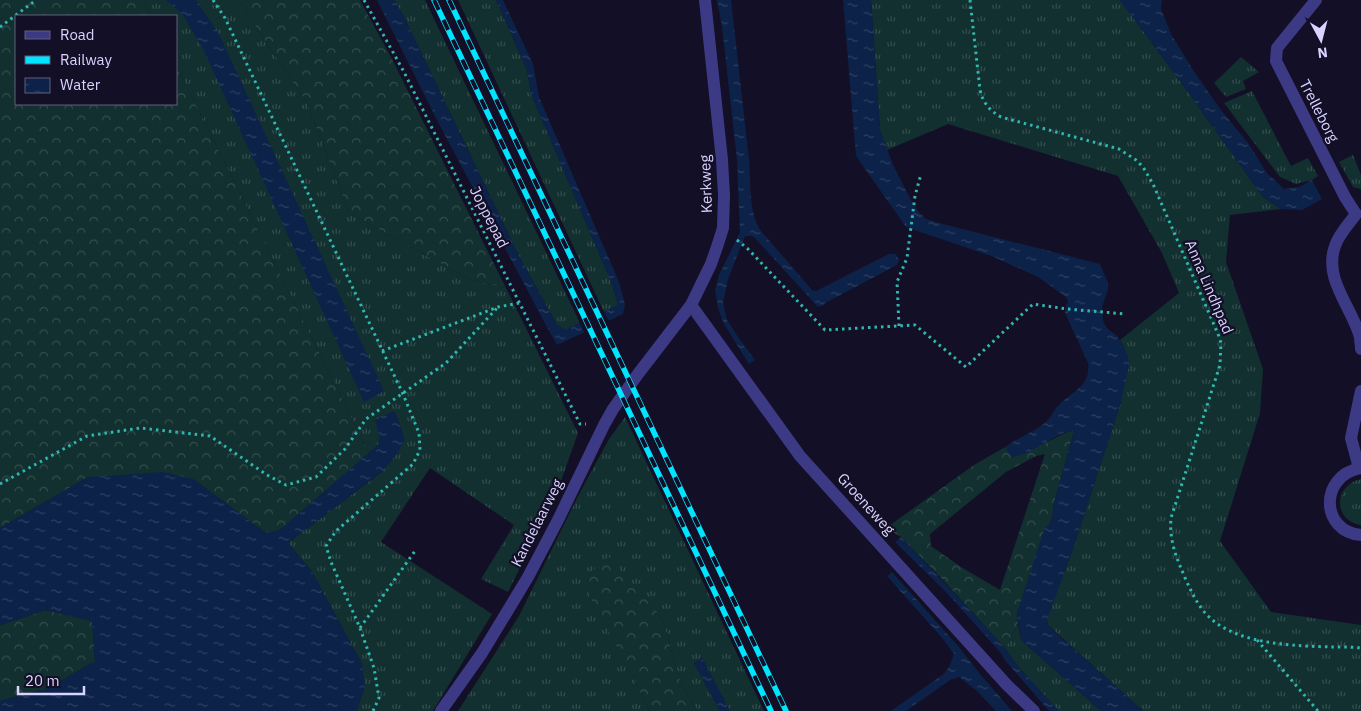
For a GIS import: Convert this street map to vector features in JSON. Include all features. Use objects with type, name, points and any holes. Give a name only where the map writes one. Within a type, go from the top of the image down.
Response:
[{"type":"street","name":"Kerkweg","points":[[657,349],[691,305],[711,264],[723,228],[722,160],[705,0]]},
{"type":"street","name":"Trelleborg","points":[[1316,0],[1277,48],[1276,61],[1345,197],[1359,215]]},
{"type":"street","points":[[1359,215],[1334,246],[1332,266],[1335,282],[1360,337],[1361,349]]},
{"type":"street","name":"Groeneweg","points":[[691,305],[800,456],[1008,685],[1034,711]]},
{"type":"street","name":"Kandelaarweg","points":[[441,711],[482,653],[528,577],[604,425],[622,396],[657,349]]},
{"type":"street","points":[[1361,391],[1351,438],[1360,468],[1344,474],[1334,485],[1330,498],[1330,510],[1335,521],[1346,531],[1361,535]]},
{"type":"path","points":[[16,15],[36,0]]},
{"type":"path","points":[[213,0],[225,18],[403,394],[419,433],[420,450],[413,464],[336,531],[326,546],[331,562],[360,628],[374,668],[379,698],[373,711]]},
{"type":"path","points":[[217,0],[218,6]]},
{"type":"path","name":"Joppepad","points":[[364,0],[404,72],[580,424],[604,425]]},
{"type":"path","name":"Anna Lindhpad","points":[[970,0],[980,90],[981,96],[988,108],[1001,117],[1119,149],[1143,167],[1153,184],[1221,343],[1220,365],[1171,518],[1171,538],[1178,562],[1199,605],[1216,623],[1228,630],[1256,639],[1273,643],[1361,648]]},
{"type":"path","points":[[0,27],[15,16]]},
{"type":"path","points":[[899,326],[897,282],[907,258],[915,196],[921,174]]},
{"type":"path","points":[[723,228],[748,249],[825,330],[914,325],[966,367],[1033,304],[1126,314]]},
{"type":"path","points":[[382,351],[498,307],[519,303]]},
{"type":"path","points":[[0,484],[87,436],[140,428],[210,436],[267,475],[286,485],[316,476],[345,450],[366,419],[446,364],[498,307]]},
{"type":"path","points":[[360,628],[416,551]]},
{"type":"path","points":[[1256,639],[1318,711]]},
{"type":"green space","points":[[0,0],[143,0],[151,15],[15,15],[15,105],[178,105],[178,69],[369,453],[280,530],[266,533],[193,479],[88,477],[0,528]]},
{"type":"green space","points":[[143,0],[241,0],[242,6],[307,103],[349,213],[471,280],[506,288],[578,433],[555,498],[508,592],[481,579],[514,525],[430,468],[381,542],[492,614],[433,711],[356,711],[358,708],[362,664],[312,572],[288,543],[383,471],[404,440],[400,424],[394,411],[378,445],[369,453],[178,69],[178,15],[151,15]]},
{"type":"green space","points":[[241,0],[360,0],[392,59],[506,288],[471,280],[349,213],[307,103],[242,6]]},
{"type":"green space","points":[[394,0],[425,0],[580,323],[565,330],[557,325],[519,256],[404,17]]},
{"type":"green space","points":[[458,0],[496,0],[527,70],[531,94],[612,284],[618,305],[604,312]]},
{"type":"green space","points":[[871,0],[1120,0],[1263,197],[1281,209],[1230,215],[1226,262],[1263,369],[1260,413],[1261,410],[1220,541],[1271,612],[1361,625],[1361,711],[1143,711],[1048,625],[1048,615],[1073,549],[1121,402],[1124,347],[1120,340],[1179,293],[1162,253],[1118,176],[948,124],[887,150],[880,130]]},
{"type":"green space","points":[[1241,57],[1259,72],[1243,81],[1246,89],[1226,97],[1214,83]]},
{"type":"green space","points":[[1252,91],[1291,166],[1308,158],[1318,176],[1312,180],[1296,184],[1280,177],[1224,103]]},
{"type":"green space","points":[[1353,155],[1361,175],[1361,189],[1353,187],[1339,162]]},
{"type":"green space","points":[[625,417],[764,711],[730,711],[702,658],[694,663],[720,711],[698,711],[681,684],[665,628],[659,614],[627,666],[650,711],[458,711],[519,616],[578,496],[609,439]]},
{"type":"green space","points":[[1073,430],[1054,503],[1052,518],[1017,613],[1018,625],[1005,648],[901,537],[886,528],[974,465],[1005,447],[1012,457]],"holes":[[[1045,454],[1000,590],[961,567],[931,546],[930,534],[1006,472],[1036,456]]]},
{"type":"green space","points":[[1361,479],[1361,525],[1345,517],[1340,503],[1341,495],[1345,488]]},
{"type":"green space","points":[[609,557],[659,614],[665,628],[681,684],[698,711],[650,711],[589,595],[588,574]]},
{"type":"green space","points":[[45,610],[92,621],[95,661],[49,688],[0,701],[0,625]]},
{"type":"green space","points":[[1018,625],[1021,640],[1101,711],[1058,711],[1016,664],[1005,648]]},
{"type":"water","points":[[166,0],[196,0],[219,34],[384,391],[364,402],[203,49],[182,14]]},
{"type":"water","points":[[377,0],[394,0],[404,17],[519,256],[557,325],[565,330],[618,305],[612,284],[531,94],[527,70],[496,0],[503,0],[533,64],[539,97],[619,282],[625,305],[623,314],[557,345],[439,124]]},
{"type":"water","points":[[717,0],[731,0],[749,160],[752,206],[761,231],[812,290],[816,291],[889,254],[896,254],[899,260],[897,265],[818,307],[754,237],[745,236],[728,279],[723,303],[727,320],[755,360],[749,364],[724,324],[718,308],[715,290],[719,275],[740,232],[737,160],[722,26]]},
{"type":"water","points":[[843,0],[871,0],[880,130],[893,165],[918,211],[926,219],[935,222],[1100,264],[1108,283],[1102,307],[1103,321],[1124,347],[1128,356],[1129,366],[1121,402],[1073,549],[1047,620],[1048,625],[1054,631],[1143,711],[1101,711],[1021,640],[1017,613],[1045,527],[1050,524],[1052,518],[1054,503],[1073,430],[1059,435],[1027,453],[1012,457],[1005,447],[1045,423],[1057,407],[1084,383],[1087,377],[1088,363],[1065,313],[1068,301],[1066,297],[1038,277],[994,257],[906,227],[856,156]]},
{"type":"water","points":[[1120,0],[1162,0],[1161,9],[1171,34],[1193,70],[1221,110],[1248,143],[1267,173],[1284,189],[1299,187],[1312,180],[1322,199],[1302,210],[1281,209],[1263,197]]},
{"type":"water","points":[[394,411],[404,440],[397,454],[383,471],[288,543],[312,572],[362,664],[365,687],[356,711],[0,711],[0,701],[49,688],[95,661],[92,621],[45,610],[0,625],[0,528],[88,477],[163,472],[193,479],[266,533],[280,530],[378,445],[380,439],[375,420]]},
{"type":"water","points":[[901,537],[1005,648],[1016,664],[1059,711],[1049,711],[1004,659],[1001,653],[945,591],[895,542]]},
{"type":"water","points":[[892,572],[958,646],[1012,711],[996,711],[977,691],[959,677],[950,680],[906,711],[891,711],[945,673],[954,654],[887,576]]},
{"type":"water","points":[[702,658],[730,711],[720,711],[694,663]]},
{"type":"pier","points":[[603,310],[610,323],[585,334],[579,321]]},
{"type":"railway","points":[[434,0],[771,711]]},
{"type":"railway","points":[[449,0],[786,711]]}]
